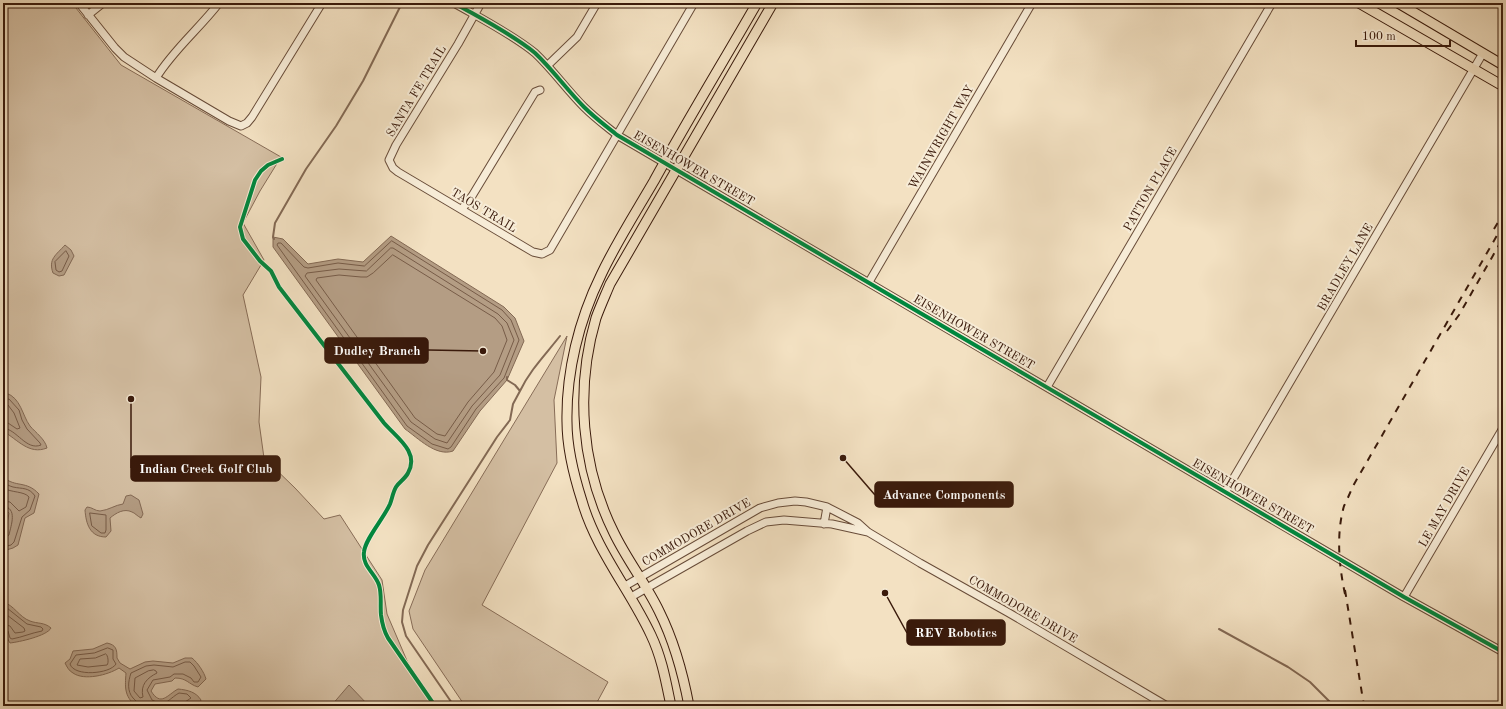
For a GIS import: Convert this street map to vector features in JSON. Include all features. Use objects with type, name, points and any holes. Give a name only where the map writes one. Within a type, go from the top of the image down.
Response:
[{"type":"main road","points":[[671,706],[665,672],[652,636],[602,547],[585,511],[572,466],[567,423],[567,401],[572,367],[584,314],[600,276],[664,162],[757,3]]},
{"type":"main road","points":[[689,706],[684,681],[670,635],[659,611],[614,534],[591,472],[583,418],[583,394],[589,347],[596,319],[610,284],[773,3]]},
{"type":"main road","points":[[1359,3],[1503,86]]},
{"type":"main road","points":[[1398,3],[1503,65]]},
{"type":"street","points":[[79,3],[124,57],[156,78],[229,121],[241,126],[252,118],[322,3]]},
{"type":"street","points":[[88,15],[103,3]]},
{"type":"street","points":[[156,78],[173,54],[219,3]]},
{"type":"street","name":"EISENHOWER STREET","points":[[454,3],[517,40],[533,52],[548,65],[597,120],[617,135],[1226,491],[1404,597],[1503,652]]},
{"type":"street","name":"SANTA FE TRAIL","points":[[416,182],[394,168],[389,160],[396,145],[458,44],[481,3]]},
{"type":"street","points":[[548,65],[577,37],[597,3]]},
{"type":"street","points":[[617,135],[694,3]]},
{"type":"street","name":"WAINWRIGHT WAY","points":[[869,282],[1032,3]]},
{"type":"street","name":"PATTON PLACE","points":[[1047,387],[1272,3]]},
{"type":"street","name":"BRADLEY LANE","points":[[1226,491],[1483,53]]},
{"type":"street","points":[[462,209],[535,92],[540,90]]},
{"type":"street","name":"TAOS TRAIL","points":[[416,182],[533,252],[542,254],[550,250],[617,135]]},
{"type":"street","name":"LE MAY DRIVE","points":[[1404,597],[1503,428]]},
{"type":"street","name":"COMMODORE DRIVE","points":[[625,586],[760,508],[778,503],[795,501],[806,502],[827,507],[858,523],[868,532],[920,563],[1009,613],[1167,706]]},
{"type":"street","points":[[824,524],[827,507]]},
{"type":"street","points":[[760,508],[766,522]]},
{"type":"street","name":"COMMODORE DRIVE","points":[[631,597],[747,531],[766,522],[784,520],[824,524],[868,532]]},
{"type":"shaded area","points":[[3,3],[72,3],[121,65],[281,157],[260,191],[243,223],[264,260],[243,295],[261,377],[259,422],[264,458],[324,519],[340,515],[382,580],[387,614],[408,663],[437,706],[3,706]]},
{"type":"shaded area","points":[[567,336],[554,400],[557,463],[482,605],[608,682],[595,706],[465,706],[413,629],[409,611],[425,570]]},
{"type":"water","points":[[391,236],[504,307],[515,318],[524,341],[507,380],[480,411],[453,451],[447,452],[434,449],[405,429],[273,247],[273,237],[283,239],[308,264],[338,259],[363,262]]},
{"type":"water","points":[[65,245],[71,250],[74,256],[64,275],[59,276],[53,273],[52,261]]},
{"type":"water","points":[[6,393],[11,395],[21,407],[27,422],[42,439],[47,448],[35,450],[29,448],[3,431],[3,398]]},
{"type":"water","points":[[3,477],[12,482],[30,487],[39,494],[34,513],[25,518],[18,545],[3,551],[3,535],[5,535],[9,513],[3,508]]},
{"type":"water","points":[[131,495],[139,500],[143,514],[141,518],[129,511],[115,514],[110,518],[111,531],[106,537],[96,535],[90,529],[86,520],[85,510],[87,507],[100,511],[123,504],[126,496]]},
{"type":"water","points":[[3,602],[26,619],[41,623],[51,628],[39,636],[10,643],[3,631]]},
{"type":"water","points":[[107,643],[115,648],[117,658],[120,663],[130,669],[145,662],[153,661],[173,663],[185,658],[192,658],[204,673],[206,679],[198,687],[185,680],[175,678],[172,681],[155,684],[151,691],[155,696],[161,699],[178,689],[188,691],[199,697],[201,700],[199,705],[195,706],[190,703],[187,706],[136,706],[127,695],[125,683],[126,673],[119,668],[103,675],[83,677],[72,672],[67,667],[65,663],[70,659],[73,651],[93,649]]},
{"type":"water","points":[[349,685],[369,706],[331,706]]},
{"type":"waterway","points":[[274,239],[275,223],[306,169],[336,126],[363,81],[402,3]]},
{"type":"waterway","points":[[520,391],[533,369],[560,336]]},
{"type":"waterway","points":[[454,706],[406,636],[402,622],[403,610],[417,566],[428,545],[497,437],[510,420],[513,404],[520,391],[515,385],[507,380],[507,377]]},
{"type":"waterway","points":[[1219,629],[1288,667],[1310,682],[1334,706]]},
{"type":"railway","points":[[1494,229],[1503,214]]},
{"type":"railway","points":[[1345,594],[1339,550],[1340,528],[1344,506],[1353,486],[1503,225]]},
{"type":"railway","points":[[1447,331],[1459,315],[1503,238]]},
{"type":"railway","points":[[1345,590],[1364,706]]},
{"type":"cycle path","points":[[454,3],[506,33],[535,53],[584,107],[617,135],[1404,597],[1503,652]]},
{"type":"cycle path","points":[[282,159],[268,165],[261,171],[255,180],[240,227],[243,239],[260,261],[271,271],[279,287],[384,423],[400,439],[409,452],[411,465],[408,473],[397,485],[387,510],[365,547],[364,557],[379,585],[381,618],[388,638],[435,706]]},
{"type":"place","name":"Dudley Branch","points":[[483,351]]},
{"type":"place","name":"Indian Creek Golf Club","points":[[131,399]]},
{"type":"place","name":"Advance Components","points":[[843,458]]},
{"type":"place","name":"REV Robotics","points":[[885,593]]}]
